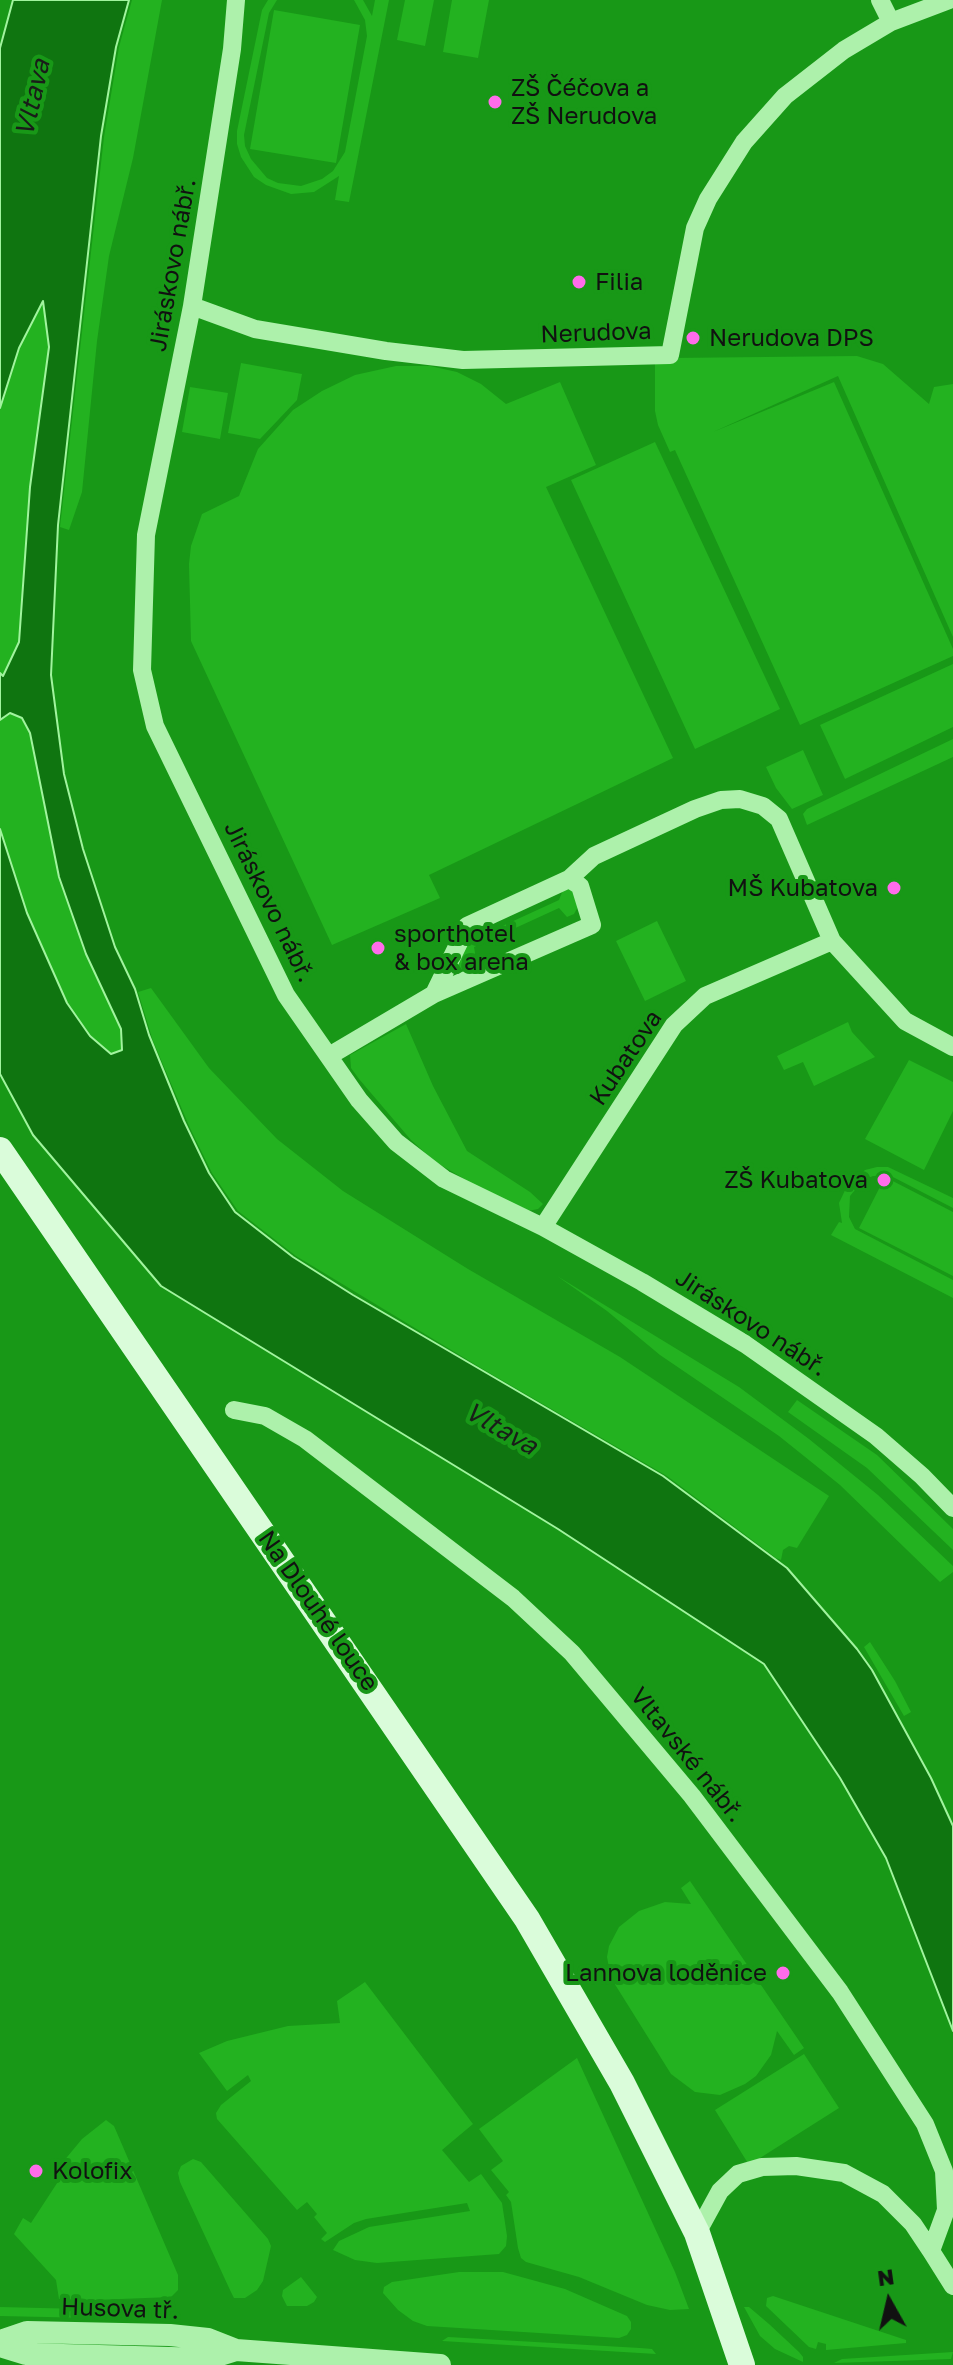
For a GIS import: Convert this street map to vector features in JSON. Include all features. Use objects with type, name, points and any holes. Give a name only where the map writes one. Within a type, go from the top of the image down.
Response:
[{"type":"main road","name":"Na Dlouhé louce","points":[[0,1150],[527,1919],[622,2083],[697,2233],[742,2365]]},
{"type":"street","name":"Jiráskovo nábř.","points":[[236,0],[232,49],[192,306],[146,535],[142,670],[155,726],[286,995],[377,1122],[414,1158],[444,1179],[543,1227],[642,1282],[802,1382],[876,1436],[953,1508]]},
{"type":"street","points":[[880,0],[891,22]]},
{"type":"street","name":"Nerudova","points":[[192,306],[255,329],[386,351],[463,360],[670,355],[695,228],[726,168],[756,128],[799,83],[863,37],[891,22],[949,0]]},
{"type":"street","points":[[434,994],[467,926],[569,879],[594,856],[721,800],[740,799],[763,806],[779,819],[832,941],[905,1021],[953,1047]]},
{"type":"street","points":[[329,1056],[434,994],[592,925],[580,886],[569,879]]},
{"type":"street","name":"Kubatova","points":[[543,1227],[674,1025],[705,996],[832,941]]},
{"type":"street","name":"Vltavské nábř.","points":[[234,1410],[265,1416],[305,1439],[501,1588],[572,1653],[692,1796],[840,1992],[925,2124],[944,2171],[946,2210],[931,2251]]},
{"type":"street","points":[[697,2233],[720,2191],[738,2174],[762,2167],[796,2166],[844,2173],[883,2194],[913,2224],[953,2286]]},
{"type":"street","name":"Husova tř.","points":[[0,2344],[26,2354],[207,2359],[236,2350],[440,2365]]},
{"type":"shaded area","points":[[132,0],[162,0],[133,158],[109,256],[82,492],[69,530],[60,527],[104,137],[119,47]]},
{"type":"shaded area","points":[[268,0],[277,0],[269,13],[244,135],[245,146],[251,159],[267,178],[301,186],[322,179],[333,171],[345,152],[367,36],[365,20],[354,0],[363,0],[372,16],[375,0],[389,0],[349,202],[335,200],[339,176],[314,192],[291,194],[254,177],[241,157],[237,131],[262,10]]},
{"type":"shaded area","points":[[405,0],[434,0],[425,46],[397,40]]},
{"type":"shaded area","points":[[452,0],[489,0],[478,58],[443,52]]},
{"type":"shaded area","points":[[274,10],[360,25],[336,163],[250,149]]},
{"type":"shaded area","points":[[43,301],[49,347],[30,487],[19,642],[3,677],[0,673],[0,408],[19,348]]},
{"type":"shaded area","points":[[857,356],[883,364],[929,404],[934,387],[953,384],[953,637],[838,376],[713,432],[834,382],[953,649],[953,656],[800,725],[675,450],[670,452],[658,425],[655,363],[671,358]]},
{"type":"shaded area","points":[[241,363],[302,374],[297,400],[260,439],[228,433]]},
{"type":"shaded area","points":[[396,366],[430,366],[457,372],[481,384],[506,404],[560,382],[596,465],[546,487],[673,758],[429,875],[440,898],[332,945],[191,641],[189,564],[191,546],[202,514],[239,496],[258,449],[293,410],[355,375]]},
{"type":"shaded area","points":[[190,387],[228,393],[220,439],[182,432]]},
{"type":"shaded area","points":[[655,442],[780,709],[695,749],[571,480]]},
{"type":"shaded area","points":[[953,664],[953,727],[845,779],[820,725]]},
{"type":"shaded area","points":[[9,712],[22,718],[30,733],[59,877],[86,954],[121,1029],[122,1050],[111,1054],[90,1036],[67,1003],[27,913],[0,829],[0,720]]},
{"type":"shaded area","points":[[953,739],[953,757],[807,825],[803,814],[807,809]]},
{"type":"shaded area","points":[[803,750],[823,795],[792,809],[776,788],[766,767]]},
{"type":"shaded area","points":[[565,885],[569,885],[580,903],[574,914],[567,917],[559,908],[474,947],[476,959],[459,971],[453,970],[469,931],[486,921],[485,934],[559,900]]},
{"type":"shaded area","points":[[657,921],[686,981],[645,1001],[616,941]]},
{"type":"shaded area","points":[[151,988],[209,1068],[277,1139],[343,1191],[468,1269],[620,1357],[829,1496],[797,1548],[789,1546],[783,1550],[781,1560],[776,1558],[667,1476],[296,1256],[238,1211],[212,1173],[153,1041],[138,992]]},
{"type":"shaded area","points":[[848,1022],[852,1032],[875,1057],[814,1086],[803,1062],[784,1070],[777,1056]]},
{"type":"shaded area","points":[[406,1024],[433,1086],[467,1151],[530,1192],[543,1204],[538,1209],[528,1211],[481,1189],[434,1161],[411,1140],[351,1068],[350,1055]]},
{"type":"shaded area","points":[[909,1060],[953,1082],[953,1111],[924,1170],[865,1139]]},
{"type":"shaded area","points":[[888,1167],[953,1198],[953,1208],[891,1176],[873,1176],[863,1180],[850,1196],[849,1217],[855,1229],[953,1280],[953,1298],[831,1235],[839,1222],[842,1223],[839,1203],[848,1184],[865,1170]]},
{"type":"shaded area","points":[[885,1177],[953,1212],[953,1276],[859,1228]]},
{"type":"shaded area","points":[[557,1276],[739,1387],[809,1439],[878,1495],[953,1566],[953,1572],[940,1582],[840,1485],[779,1436],[660,1355],[607,1311]]},
{"type":"shaded area","points":[[797,1400],[877,1455],[953,1529],[953,1550],[867,1468],[788,1412]]},
{"type":"shaded area","points":[[870,1642],[911,1712],[904,1716],[864,1647]]},
{"type":"shaded area","points":[[690,1881],[804,2048],[794,2055],[777,2031],[771,2055],[756,2076],[720,2095],[695,2092],[671,2074],[611,1978],[607,1957],[619,1927],[639,1911],[665,1902],[691,1904],[681,1888]]},
{"type":"shaded area","points":[[365,1982],[473,2124],[442,2150],[469,2182],[481,2174],[502,2203],[507,2236],[506,2246],[499,2254],[377,2263],[355,2260],[333,2250],[339,2241],[369,2227],[470,2211],[467,2203],[366,2219],[325,2242],[321,2239],[327,2233],[307,2202],[297,2210],[217,2119],[216,2113],[221,2105],[251,2081],[248,2075],[227,2091],[199,2053],[227,2041],[288,2026],[340,2023],[337,2001]]},
{"type":"shaded area","points":[[804,2054],[839,2108],[749,2165],[715,2110]]},
{"type":"shaded area","points":[[577,2058],[689,2309],[670,2310],[647,2305],[579,2277],[521,2258],[511,2202],[506,2195],[509,2192],[491,2170],[503,2161],[479,2129]]},
{"type":"shaded area","points":[[106,2120],[114,2126],[178,2275],[178,2290],[171,2297],[59,2299],[56,2280],[14,2234],[23,2218],[31,2223],[63,2174],[58,2168],[82,2139]]},
{"type":"shaded area","points":[[193,2159],[201,2162],[271,2246],[263,2281],[257,2290],[245,2298],[234,2298],[180,2182],[178,2173],[181,2166]]},
{"type":"shaded area","points":[[459,2272],[503,2272],[565,2289],[627,2316],[631,2329],[619,2338],[427,2326],[398,2310],[383,2293],[384,2287],[392,2282]]},
{"type":"shaded area","points":[[301,2277],[317,2297],[307,2306],[287,2306],[282,2296],[283,2290]]},
{"type":"shaded area","points":[[773,2296],[906,2340],[906,2343],[826,2350],[826,2344],[818,2342],[816,2349],[809,2347],[766,2306],[767,2298]]},
{"type":"shaded area","points":[[0,2307],[82,2309],[89,2311],[92,2318],[0,2316]]},
{"type":"shaded area","points":[[744,2307],[749,2307],[769,2324],[799,2352],[803,2362],[775,2349],[760,2336]]},
{"type":"shaded area","points":[[448,2337],[640,2348],[652,2349],[656,2354],[442,2341]]},
{"type":"shaded area","points":[[953,2352],[951,2359],[834,2363],[842,2359]]},
{"type":"water","name":"Vltava","points":[[13,0],[129,0],[116,47],[101,136],[58,525],[51,675],[64,774],[83,849],[115,947],[135,989],[149,1035],[184,1121],[209,1173],[235,1212],[293,1257],[353,1295],[663,1476],[787,1568],[857,1649],[872,1670],[931,1778],[953,1826],[953,2031],[886,1858],[840,1778],[764,1664],[558,1529],[161,1286],[33,1135],[0,1074],[0,829],[27,913],[67,1003],[90,1036],[111,1054],[122,1050],[121,1029],[86,954],[59,877],[30,733],[22,718],[10,713],[0,720],[0,673],[3,676],[19,642],[30,487],[49,347],[43,301],[19,348],[0,408],[0,48]]},
{"type":"place","name":"ZŠ Čéčova a ZŠ Nerudova","points":[[495,102]]},
{"type":"place","name":"Filia","points":[[579,282]]},
{"type":"place","name":"Nerudova DPS","points":[[693,338]]},
{"type":"place","name":"MŠ Kubatova","points":[[894,888]]},
{"type":"place","name":"sporthotel & box arena","points":[[378,948]]},
{"type":"place","name":"ZŠ Kubatova","points":[[884,1180]]},
{"type":"place","name":"Lannova loděnice","points":[[783,1973]]},
{"type":"place","name":"Kolofix","points":[[36,2171]]}]
